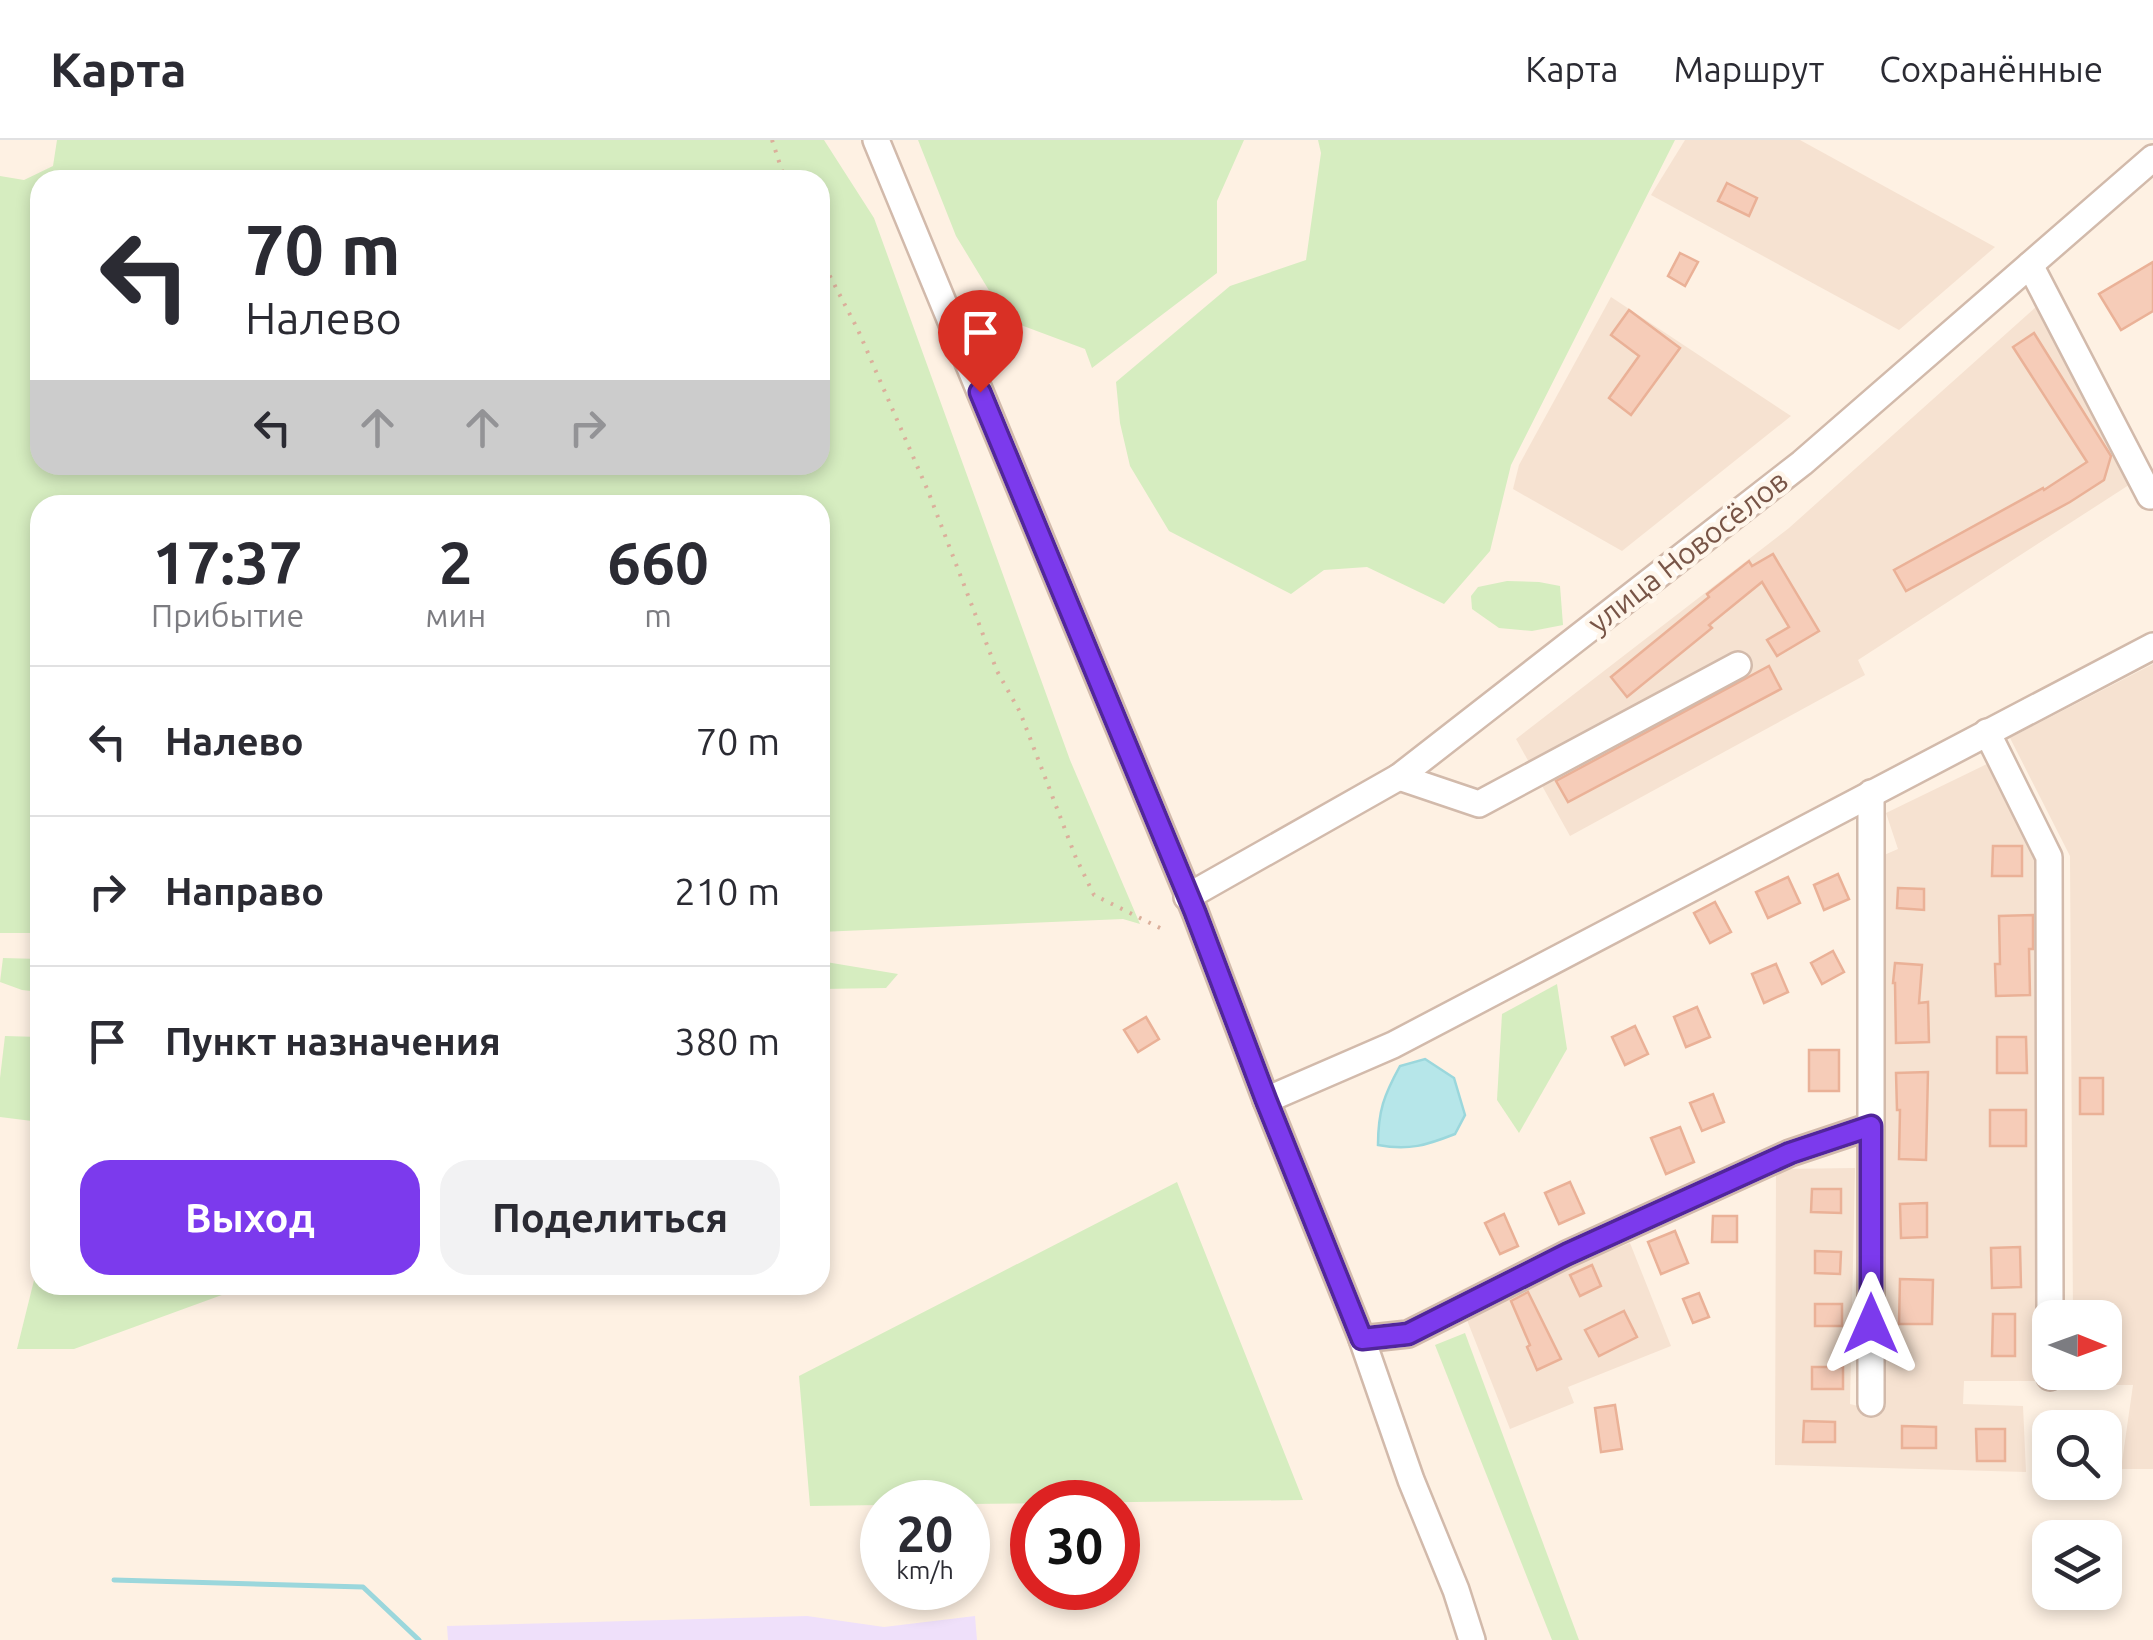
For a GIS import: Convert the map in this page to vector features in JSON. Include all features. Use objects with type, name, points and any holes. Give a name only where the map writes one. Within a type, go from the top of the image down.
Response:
[{"type":"street","points":[[876,140],[1195,912],[1362,1339],[1472,1640]]},
{"type":"street","name":"улица Новосёлов","points":[[1187,897],[1398,777],[1802,463],[2153,158]]},
{"type":"street","points":[[2030,265],[2150,496]]},
{"type":"street","points":[[1266,1100],[1393,1044],[2153,646]]},
{"type":"street","points":[[1398,777],[1479,804],[1738,666]]},
{"type":"street","points":[[1986,732],[2049,857],[2050,1300]]},
{"type":"street","points":[[1871,792],[1871,1403]]},
{"type":"street","points":[[1362,1339],[1408,1334],[1567,1254],[1790,1153],[1871,1126]]},
{"type":"path","points":[[772,140],[782,170]]},
{"type":"path","points":[[830,276],[858,330],[928,491],[997,671],[1020,712],[1094,896],[1162,928]]},
{"type":"shaded area","points":[[1685,140],[1800,140],[1995,247],[1899,330],[1651,195]]},
{"type":"shaded area","points":[[1611,297],[1791,416],[1622,551],[1513,489],[1519,465]]},
{"type":"shaded area","points":[[2037,306],[2132,483],[1858,660],[1865,675],[1570,836],[1516,739],[1789,528]]},
{"type":"shaded area","points":[[2153,664],[2153,1469],[2122,1469],[2133,1385],[2122,1385],[2122,1300],[2073,1300],[2070,856],[2010,738]]},
{"type":"shaded area","points":[[1989,763],[2039,852],[2042,1300],[2032,1300],[2032,1381],[1964,1381],[1963,1404],[2023,1406],[2026,1472],[1775,1465],[1776,1169],[1855,1168],[1850,1404],[1886,1406],[1884,855],[1898,849],[1886,813]]},
{"type":"shaded area","points":[[1630,1243],[1671,1346],[1568,1387],[1574,1403],[1510,1429],[1463,1310]]},
{"type":"shaded area","points":[[807,1616],[884,1627],[975,1616],[977,1640],[448,1640],[447,1626]]},
{"type":"green space","points":[[57,140],[824,140],[874,218],[1070,760],[1140,924],[1123,919],[830,932],[830,495],[30,495],[30,933],[0,933],[0,176],[24,180],[30,177],[30,475],[830,475],[830,170],[45,170],[53,166]]},
{"type":"green space","points":[[918,140],[1244,140],[1217,201],[1217,273],[1092,368],[1085,349],[1007,320],[956,236]]},
{"type":"green space","points":[[1318,140],[1675,140],[1511,465],[1490,551],[1444,604],[1367,567],[1324,570],[1291,594],[1169,531],[1130,466],[1116,382],[1230,286],[1306,260],[1321,153]]},
{"type":"green space","points":[[1507,581],[1560,586],[1563,625],[1532,631],[1499,628],[1472,609],[1471,596],[1478,587]]},
{"type":"green space","points":[[3,958],[30,959],[30,991],[0,982]]},
{"type":"green space","points":[[830,963],[898,974],[886,988],[830,989]]},
{"type":"green space","points":[[1557,984],[1567,1049],[1519,1133],[1497,1100],[1502,1014]]},
{"type":"green space","points":[[5,1036],[30,1037],[30,1121],[0,1117]]},
{"type":"green space","points":[[1177,1182],[1303,1500],[1140,1502],[1140,1480],[1010,1480],[1010,1503],[990,1504],[990,1480],[860,1480],[860,1505],[810,1506],[799,1376]]},
{"type":"green space","points":[[30,1295],[222,1295],[74,1349],[17,1349]]},
{"type":"green space","points":[[1465,1333],[1579,1640],[1552,1640],[1435,1345]]},
{"type":"water","points":[[1425,1059],[1454,1078],[1465,1115],[1455,1134],[1418,1146],[1378,1145],[1383,1104],[1400,1066]]},
{"type":"building","points":[[1727,183],[1757,198],[1749,216],[1718,201]]},
{"type":"building","points":[[1680,253],[1698,262],[1685,286],[1668,276]]},
{"type":"building","points":[[2153,262],[2153,311],[2121,330],[2099,294]]},
{"type":"building","points":[[1629,310],[1680,348],[1631,415],[1609,398],[1639,356],[1611,335]]},
{"type":"building","points":[[2034,333],[2111,456],[2104,480],[1906,591],[1894,570],[2044,490],[2087,462],[2013,347]]},
{"type":"building","points":[[1773,554],[1819,631],[1777,656],[1767,640],[1789,627],[1762,582],[1627,697],[1611,677],[1749,561],[1752,566]]},
{"type":"building","points":[[1769,666],[1781,689],[1568,802],[1556,781]]},
{"type":"building","points":[[1993,846],[2022,846],[2022,876],[1992,876]]},
{"type":"building","points":[[1838,874],[1849,899],[1824,910],[1814,885]]},
{"type":"building","points":[[1788,877],[1800,903],[1768,918],[1756,892]]},
{"type":"building","points":[[1898,888],[1924,889],[1924,910],[1897,908]]},
{"type":"building","points":[[1715,902],[1731,932],[1710,943],[1694,913]]},
{"type":"building","points":[[2033,915],[2030,995],[1996,996],[1999,916]]},
{"type":"building","points":[[1833,951],[1844,972],[1822,984],[1811,963]]},
{"type":"building","points":[[1895,963],[1922,965],[1919,1003],[1928,1002],[1929,1042],[1896,1043]]},
{"type":"building","points":[[1776,964],[1788,992],[1764,1003],[1752,974]]},
{"type":"building","points":[[1697,1007],[1710,1037],[1686,1047],[1674,1017]]},
{"type":"building","points":[[1146,1017],[1159,1039],[1138,1052],[1124,1030]]},
{"type":"building","points":[[1635,1026],[1648,1054],[1625,1065],[1612,1037]]},
{"type":"building","points":[[1997,1037],[2026,1037],[2027,1073],[1997,1073]]},
{"type":"building","points":[[1809,1050],[1839,1050],[1839,1091],[1809,1091]]},
{"type":"building","points":[[1928,1072],[1926,1160],[1899,1159],[1896,1073]]},
{"type":"building","points":[[2080,1078],[2103,1078],[2103,1114],[2080,1114]]},
{"type":"building","points":[[1713,1094],[1724,1122],[1702,1131],[1690,1103]]},
{"type":"building","points":[[1990,1110],[2026,1110],[2026,1146],[1990,1146]]},
{"type":"building","points":[[1680,1127],[1694,1162],[1666,1174],[1651,1138]]},
{"type":"building","points":[[1570,1182],[1584,1213],[1559,1224],[1545,1193]]},
{"type":"building","points":[[1812,1189],[1841,1189],[1841,1213],[1811,1212]]},
{"type":"building","points":[[1927,1203],[1927,1237],[1901,1238],[1900,1204]]},
{"type":"building","points":[[1504,1214],[1518,1246],[1500,1254],[1485,1223]]},
{"type":"building","points":[[1713,1216],[1737,1216],[1737,1242],[1712,1242]]},
{"type":"building","points":[[1675,1231],[1688,1263],[1661,1274],[1648,1242]]},
{"type":"building","points":[[2020,1247],[2021,1287],[1992,1288],[1991,1248]]},
{"type":"building","points":[[1815,1251],[1841,1252],[1840,1274],[1815,1273]]},
{"type":"building","points":[[1592,1265],[1601,1286],[1580,1296],[1570,1275]]},
{"type":"building","points":[[1900,1279],[1933,1280],[1932,1324],[1899,1324]]},
{"type":"building","points":[[1528,1292],[1561,1359],[1537,1370],[1511,1301]]},
{"type":"building","points":[[1699,1293],[1709,1317],[1693,1323],[1683,1299]]},
{"type":"building","points":[[1815,1304],[1842,1304],[1842,1326],[1815,1326]]},
{"type":"building","points":[[1624,1311],[1637,1337],[1599,1356],[1585,1330]]},
{"type":"building","points":[[1993,1314],[2015,1314],[2015,1356],[1992,1356]]},
{"type":"building","points":[[1812,1367],[1843,1367],[1843,1389],[1812,1389]]},
{"type":"building","points":[[1615,1405],[1622,1449],[1601,1452],[1595,1408]]},
{"type":"building","points":[[1804,1421],[1835,1422],[1835,1442],[1803,1442]]},
{"type":"building","points":[[1902,1426],[1936,1427],[1936,1448],[1902,1448]]},
{"type":"building","points":[[1976,1429],[2005,1429],[2005,1461],[1977,1461]]},
{"type":"waterway","points":[[114,1580],[363,1587],[419,1640]]},
{"type":"route","points":[[980,392],[1195,912],[1362,1339],[1408,1334],[1567,1254],[1790,1153],[1871,1126],[1871,1324]]}]
